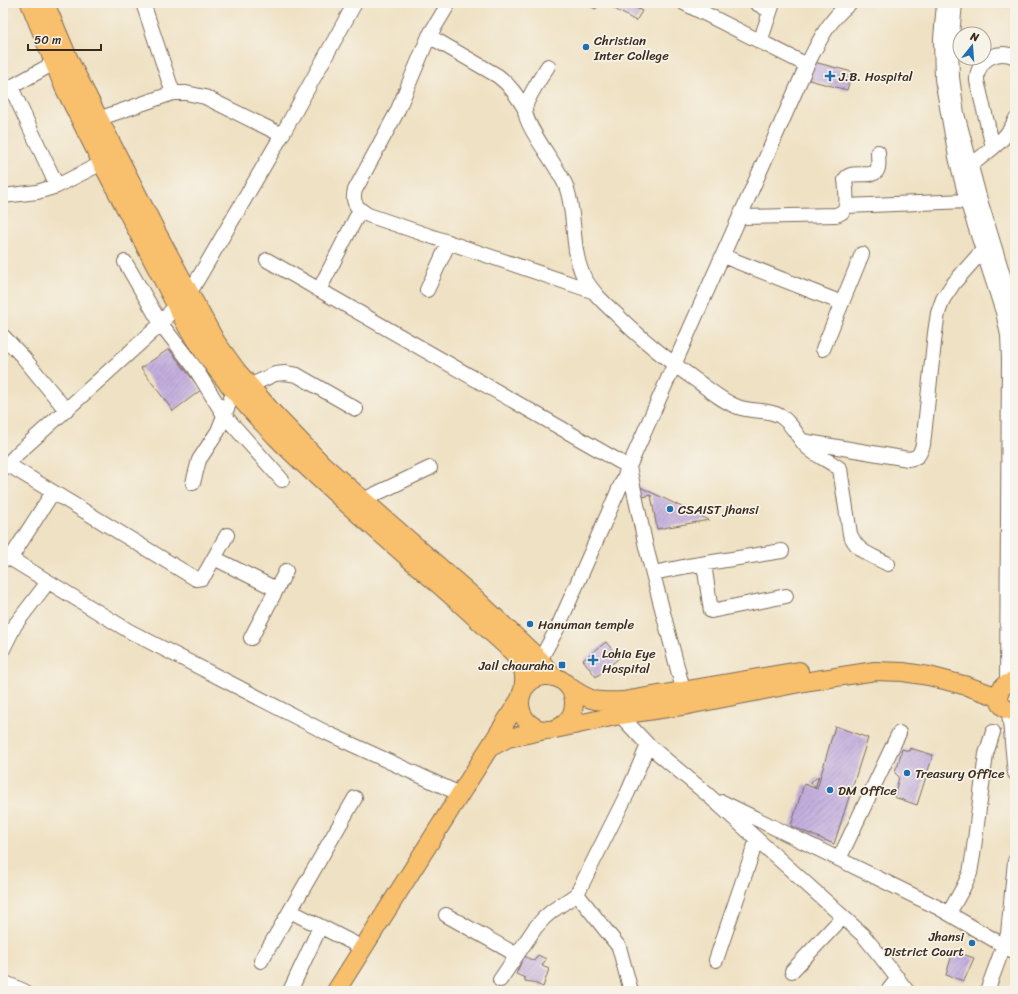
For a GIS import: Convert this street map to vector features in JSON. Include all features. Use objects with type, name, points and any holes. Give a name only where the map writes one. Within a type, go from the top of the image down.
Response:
[{"type":"main road","points":[[30,3],[45,15],[69,60],[183,298],[188,328],[204,354],[221,376],[242,388],[274,414],[322,464],[476,599],[540,660],[572,694],[574,703],[573,711],[569,719],[563,725],[551,729],[538,728],[530,724],[524,717],[521,709],[525,679],[524,668],[516,656],[472,613],[313,474],[261,422],[242,388]]},
{"type":"main road","points":[[45,15],[54,63],[102,163],[183,298]]},
{"type":"main road","points":[[336,991],[491,747],[528,684],[536,679],[544,676],[561,682],[589,699],[604,702],[686,698],[875,671],[904,672],[929,676],[1008,695]]},
{"type":"main road","points":[[491,747],[508,738],[620,716],[686,698]]},
{"type":"street","points":[[143,3],[173,93]]},
{"type":"street","points":[[227,535],[206,574],[202,578],[196,578],[53,492],[5,467],[161,324],[183,298],[282,135],[355,3]]},
{"type":"street","points":[[449,3],[429,36],[397,112],[355,190],[353,197],[354,202],[360,210],[368,214],[592,291]]},
{"type":"street","points":[[684,3],[807,65]]},
{"type":"street","points":[[756,3],[772,7],[760,42]]},
{"type":"street","points":[[540,660],[557,629],[675,366],[807,65],[824,31],[841,10],[850,3]]},
{"type":"street","points":[[944,3],[941,39],[942,79],[956,157],[967,201],[1003,312],[1008,335],[1008,695],[1015,774]]},
{"type":"street","points":[[955,3],[951,46],[952,77],[957,114],[970,166],[1015,314]]},
{"type":"street","points":[[429,36],[498,76],[513,89],[525,109],[528,122],[567,188],[573,215],[578,256],[583,274],[592,291],[637,335],[675,366],[724,400],[738,407],[780,416],[787,421],[802,441],[812,451],[840,469],[850,534],[854,543],[861,550],[888,564]]},
{"type":"street","points":[[994,147],[976,74],[980,67],[990,57],[1002,53],[1015,56]]},
{"type":"street","points":[[54,63],[7,89],[57,186]]},
{"type":"street","points":[[525,109],[530,96],[548,66]]},
{"type":"street","points":[[98,119],[173,93],[186,93],[205,96],[282,135]]},
{"type":"street","points":[[970,166],[1004,138],[1012,128],[1015,120]]},
{"type":"street","points":[[740,216],[836,215],[844,210],[846,206],[847,177],[854,174],[872,174],[876,172],[878,169],[878,152]]},
{"type":"street","points":[[3,196],[37,192],[57,186],[102,163]]},
{"type":"street","points":[[846,206],[967,201]]},
{"type":"street","points":[[319,290],[360,210]]},
{"type":"street","points":[[427,290],[449,242]]},
{"type":"street","points":[[802,441],[908,459],[916,458],[920,454],[923,446],[938,313],[943,300],[953,284],[982,251]]},
{"type":"street","points":[[823,349],[862,254]]},
{"type":"street","points":[[723,256],[842,303]]},
{"type":"street","points":[[267,260],[629,467],[653,574],[686,698]]},
{"type":"street","points":[[125,262],[161,324],[195,368],[224,415],[282,480]]},
{"type":"street","points":[[3,336],[23,357],[66,410]]},
{"type":"street","points":[[194,482],[199,460],[218,432],[224,415],[242,388],[275,374],[285,373],[298,375],[356,409]]},
{"type":"street","points":[[363,500],[430,468]]},
{"type":"street","points":[[53,492],[7,556],[129,631],[327,733],[460,794]]},
{"type":"street","points":[[653,574],[782,551]]},
{"type":"street","points":[[214,558],[276,589]]},
{"type":"street","points":[[704,564],[711,612],[786,596]]},
{"type":"street","points":[[251,638],[286,571]]},
{"type":"street","points":[[3,649],[15,625],[48,582]]},
{"type":"street","points":[[620,716],[648,745],[707,794],[863,935],[907,991]]},
{"type":"street","points":[[949,913],[970,873],[986,754],[993,732]]},
{"type":"street","points":[[839,859],[900,733]]},
{"type":"street","points":[[500,980],[535,928],[552,911],[577,894],[628,792],[648,745]]},
{"type":"street","points":[[707,794],[949,913],[1009,949]]},
{"type":"street","points":[[261,961],[355,798]]},
{"type":"street","points":[[716,960],[757,839]]},
{"type":"street","points":[[989,990],[1009,949],[1008,934],[1015,861]]},
{"type":"street","points":[[577,894],[619,947],[631,991]]},
{"type":"street","points":[[290,911],[363,948]]},
{"type":"street","points":[[446,915],[517,955]]},
{"type":"street","points":[[792,971],[843,917]]},
{"type":"street","points":[[290,991],[320,927]]},
{"type":"street","points":[[888,991],[898,978]]},
{"type":"street","points":[[3,982],[24,991]]},
{"type":"building","points":[[587,3],[598,3],[596,9],[586,5]]},
{"type":"building","points":[[604,3],[627,3],[642,11],[636,21]]},
{"type":"building","points":[[814,62],[852,72],[847,90],[809,80]]},
{"type":"building","points":[[169,349],[201,390],[173,411],[141,368]]},
{"type":"building","name":"CSAIST jhansi","points":[[636,485],[709,520],[657,529],[651,495],[638,498]]},
{"type":"building","points":[[606,642],[619,658],[596,677],[583,660]]},
{"type":"building","points":[[835,726],[868,738],[834,844],[791,826],[804,784],[817,789]]},
{"type":"building","points":[[910,748],[933,755],[917,805],[894,797],[899,777],[895,773],[902,749],[909,751]]},
{"type":"building","points":[[819,776],[815,788],[811,782]]},
{"type":"building","points":[[953,951],[974,958],[964,981],[946,975]]},
{"type":"building","points":[[538,955],[546,959],[542,966],[549,969],[543,987],[532,982],[525,981],[525,978],[516,974],[524,956],[534,961]]},
{"type":"building","points":[[600,988],[606,991],[598,991]]},
{"type":"place","name":"Christian Inter College","points":[[586,47]]},
{"type":"place","name":"J.B. Hospital","points":[[830,76]]},
{"type":"place","name":"CSAIST jhansi","points":[[670,509]]},
{"type":"place","name":"Hanuman temple","points":[[530,624]]},
{"type":"place","name":"Lohia Eye Hospital","points":[[593,660]]},
{"type":"place","name":"Jail chauraha","points":[[562,665]]},
{"type":"place","name":"Treasury Office","points":[[907,773]]},
{"type":"place","name":"DM Office","points":[[830,790]]},
{"type":"place","name":"Jhansi District Court","points":[[972,943]]}]
